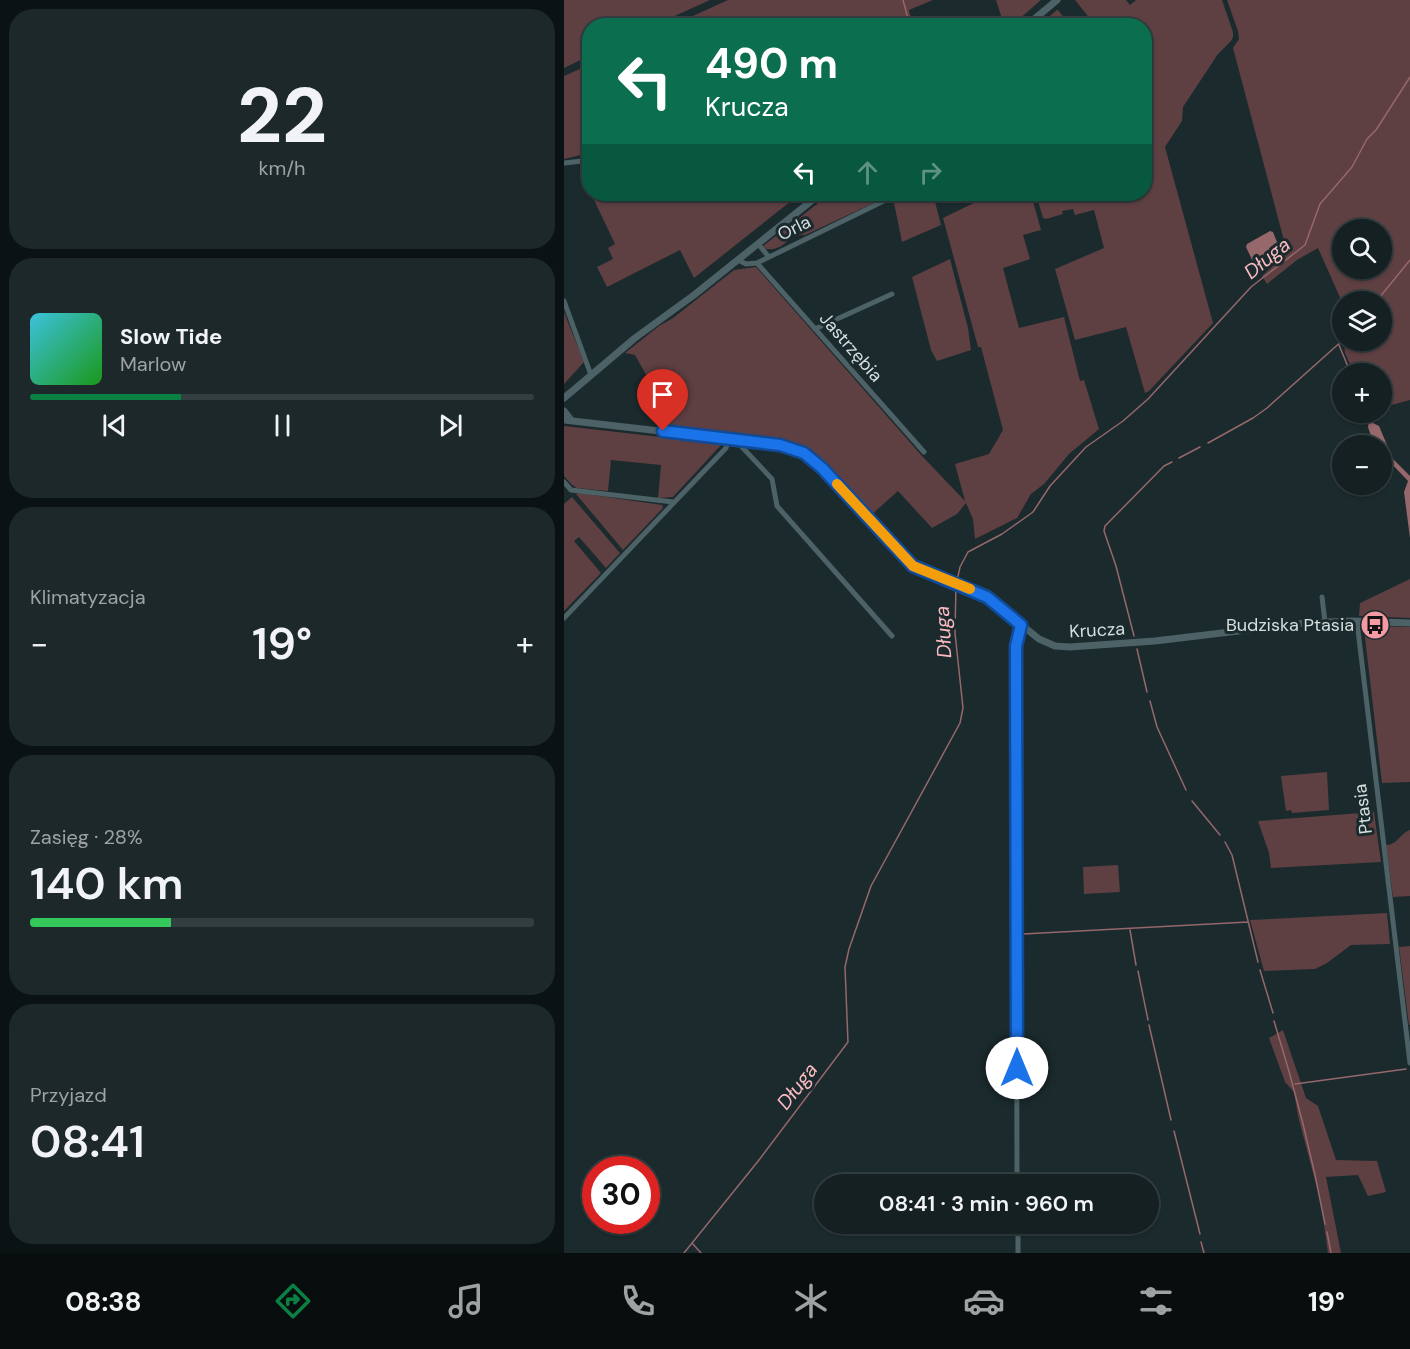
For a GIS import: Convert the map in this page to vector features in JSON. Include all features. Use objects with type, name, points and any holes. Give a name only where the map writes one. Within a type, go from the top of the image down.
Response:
[{"type":"street","points":[[1036,18],[1058,0]]},
{"type":"street","points":[[564,163],[582,161]]},
{"type":"street","points":[[564,398],[635,338],[811,201]]},
{"type":"street","name":"Orla","points":[[757,263],[884,201]]},
{"type":"street","name":"Orla","points":[[758,244],[768,257]]},
{"type":"street","points":[[738,260],[746,264],[757,263]]},
{"type":"street","name":"Jastrzębia","points":[[757,263],[924,452]]},
{"type":"street","points":[[815,329],[892,294]]},
{"type":"street","points":[[564,301],[591,375]]},
{"type":"street","name":"Krucza","points":[[564,411],[568,420],[780,445],[804,453],[822,468],[904,559],[919,570],[987,597],[1021,625],[1050,644],[1070,647],[1305,623],[1357,621],[1410,623]]},
{"type":"street","points":[[564,618],[726,448],[729,439]]},
{"type":"street","points":[[740,440],[742,447],[772,479],[777,506],[892,636]]},
{"type":"street","points":[[564,482],[571,490],[673,502]]},
{"type":"street","points":[[1322,597],[1325,622]]},
{"type":"street","name":"Ptasia","points":[[1357,621],[1410,1063]]},
{"type":"street","points":[[1017,1174],[1016,646],[1021,625]]},
{"type":"street","points":[[1018,1234],[1018,1253]]},
{"type":"shaded area","points":[[564,0],[710,0],[670,18],[582,18],[582,59],[564,68]]},
{"type":"shaded area","points":[[728,0],[933,0],[909,10],[911,18],[688,18]]},
{"type":"shaded area","points":[[996,0],[1041,0],[1020,18],[1002,18]]},
{"type":"shaded area","points":[[1075,0],[1126,0],[1130,5],[1136,0],[1222,0],[1233,32],[1231,41],[1218,54],[1183,107],[1182,121],[1165,147],[1213,323],[1145,393],[1126,327],[1075,340],[1055,269],[1104,248],[1094,210],[1075,215],[1073,209],[1062,211],[1063,214],[1046,219],[1043,218],[1038,201],[1152,201],[1152,18],[1089,18]]},
{"type":"shaded area","points":[[1227,0],[1410,0],[1410,400],[1392,405],[1392,363],[1350,363],[1345,353],[1345,351],[1392,351],[1392,291],[1337,291],[1318,248],[1297,260],[1267,284],[1262,276],[1287,252],[1233,48],[1239,39]]},
{"type":"shaded area","points":[[1057,10],[1064,18],[1047,18]]},
{"type":"shaded area","points":[[582,68],[582,155],[564,159],[564,76]]},
{"type":"shaded area","points":[[594,201],[664,201],[665,203],[669,201],[791,201],[694,278],[680,250],[607,287],[597,267],[613,259],[608,248],[615,244]]},
{"type":"shaded area","points":[[821,201],[878,201],[805,235],[794,235],[778,248],[766,249],[763,246]]},
{"type":"shaded area","points":[[894,201],[935,201],[941,225],[902,242]]},
{"type":"shaded area","points":[[978,201],[1033,201],[1041,230],[1023,235],[1030,259],[1003,268],[1019,328],[1064,317],[1080,381],[1084,380],[1099,429],[1069,454],[1044,484],[1031,494],[1017,518],[975,539],[973,519],[966,503],[957,514],[932,528],[898,491],[870,516],[808,450],[791,442],[666,427],[672,421],[635,355],[625,353],[734,270],[756,267],[922,456],[965,501],[955,464],[989,454],[1003,430],[943,218]]},
{"type":"shaded area","points":[[1270,231],[1273,232],[1279,247],[1256,265],[1246,247],[1247,244]]},
{"type":"shaded area","points":[[950,259],[968,328],[971,350],[937,361],[931,350],[912,277]]},
{"type":"shaded area","points":[[564,312],[584,362],[564,384]]},
{"type":"shaded area","points":[[1369,423],[1379,426],[1383,435],[1371,435]]},
{"type":"shaded area","points":[[564,426],[722,444],[673,497],[658,498],[661,465],[611,460],[608,491],[577,488],[571,484],[564,476]]},
{"type":"shaded area","points":[[1392,457],[1410,476],[1410,538],[1404,492],[1408,481],[1392,464]]},
{"type":"shaded area","points":[[576,494],[662,505],[663,508],[623,550]]},
{"type":"shaded area","points":[[572,497],[620,553],[606,568],[579,537],[574,541],[601,573],[564,611],[564,504]]},
{"type":"shaded area","points":[[1410,579],[1410,618],[1359,616],[1360,603]]},
{"type":"shaded area","points":[[1366,626],[1410,627],[1410,782],[1382,783],[1364,629]]},
{"type":"shaded area","points":[[1327,772],[1329,810],[1292,813],[1291,810],[1286,811],[1281,776]]},
{"type":"shaded area","points":[[1374,812],[1381,862],[1271,868],[1269,853],[1258,821]]},
{"type":"shaded area","points":[[1410,830],[1410,896],[1393,897],[1386,845],[1393,843]]},
{"type":"shaded area","points":[[1118,865],[1120,892],[1084,894],[1083,867]]},
{"type":"shaded area","points":[[1387,913],[1390,944],[1351,945],[1315,969],[1264,971],[1250,920]]},
{"type":"shaded area","points":[[1410,946],[1410,1025],[1409,1025],[1399,947]]},
{"type":"shaded area","points":[[1283,1030],[1306,1098],[1318,1106],[1336,1160],[1377,1161],[1386,1192],[1368,1196],[1358,1175],[1326,1177],[1341,1253],[1328,1253],[1321,1203],[1294,1092],[1285,1082],[1269,1038]]},
{"type":"waterway","points":[[903,0],[908,18]]},
{"type":"waterway","name":"Długa","points":[[957,581],[960,567],[968,552],[1002,534],[1033,512],[1050,486],[1086,447],[1123,421],[1148,399],[1251,287],[1305,245],[1320,204],[1352,167],[1367,139],[1376,130],[1410,77]]},
{"type":"waterway","points":[[1385,291],[1410,260]]},
{"type":"waterway","points":[[1208,443],[1267,408],[1332,350]]},
{"type":"waterway","points":[[1341,351],[1346,363]]},
{"type":"waterway","points":[[1179,458],[1200,447]]},
{"type":"waterway","points":[[1134,636],[1116,566],[1104,531],[1105,526],[1164,466],[1172,462]]},
{"type":"waterway","name":"Długa","points":[[684,1253],[759,1160],[848,1042],[845,967],[871,886],[960,723],[963,708],[955,633],[956,585]]},
{"type":"waterway","points":[[1137,649],[1147,692]]},
{"type":"waterway","points":[[1150,701],[1157,727],[1186,790]]},
{"type":"waterway","points":[[1192,801],[1220,835]]},
{"type":"waterway","points":[[1225,842],[1232,855],[1258,962]]},
{"type":"waterway","points":[[1023,934],[1248,922]]},
{"type":"waterway","points":[[1130,930],[1136,965]]},
{"type":"waterway","points":[[1260,970],[1273,1013]]},
{"type":"waterway","points":[[1138,971],[1148,1020]]},
{"type":"waterway","points":[[1274,1021],[1302,1122],[1325,1224]]},
{"type":"waterway","points":[[1149,1025],[1171,1120]]},
{"type":"waterway","points":[[1295,1084],[1406,1069]]},
{"type":"waterway","points":[[1174,1131],[1200,1234]]},
{"type":"waterway","points":[[1327,1232],[1331,1253]]},
{"type":"waterway","points":[[1201,1242],[1204,1253]]},
{"type":"waterway","points":[[692,1243],[701,1253]]},
{"type":"slow traffic","points":[[837,484],[904,559],[922,571],[970,589]]},
{"type":"place","name":"Budziska Ptasia","points":[[1375,625]]},
{"type":"route","points":[[663,431],[780,445],[804,453],[822,468],[904,559],[919,570],[987,597],[1021,625],[1016,646],[1017,1068]]}]
